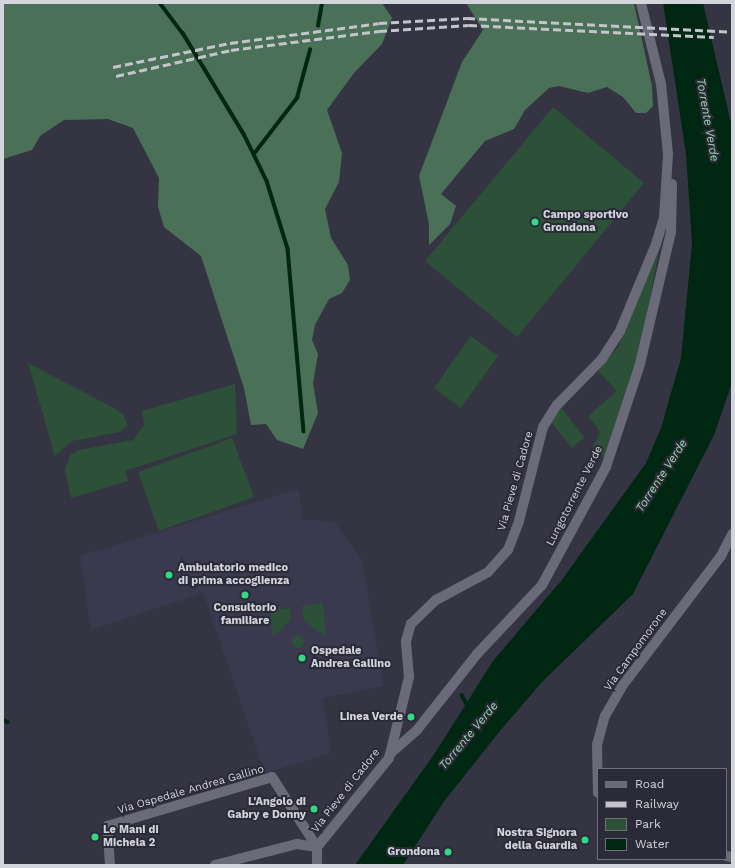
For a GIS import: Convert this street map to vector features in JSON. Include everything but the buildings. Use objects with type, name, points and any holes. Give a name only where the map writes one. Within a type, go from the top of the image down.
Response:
[{"type":"street","name":"Lungotorrente Verde","points":[[393,750],[417,730],[477,654],[542,585],[606,467],[640,364],[671,232],[668,154],[661,84],[641,3]]},
{"type":"street","name":"Via Pieve di Cadore","points":[[317,856],[393,750],[408,677],[406,641],[411,624],[436,600],[488,572],[508,550],[519,521],[543,427],[557,405],[602,359],[620,331],[656,244],[664,218],[669,171]]},
{"type":"street","name":"Via Campomorone","points":[[598,768],[598,745],[605,716],[623,685],[721,556],[732,534]]},
{"type":"street","name":"Via Ospedale Andrea Gallino","points":[[110,865],[107,826],[272,777],[317,856]]},
{"type":"street","points":[[214,865],[297,844],[317,856]]},
{"type":"shaded area","points":[[3,3],[382,3],[392,18],[382,44],[354,73],[327,110],[342,153],[339,182],[325,209],[331,238],[348,265],[350,280],[342,293],[329,299],[315,325],[312,340],[318,354],[313,383],[318,413],[303,449],[277,440],[266,424],[251,425],[244,388],[201,256],[164,227],[158,207],[159,178],[133,128],[108,119],[64,120],[40,136],[32,150],[3,159]]},
{"type":"shaded area","points":[[466,3],[634,3],[652,86],[653,106],[646,113],[636,113],[623,97],[607,87],[588,93],[559,86],[549,88],[525,110],[514,129],[485,141],[441,194],[456,206],[450,224],[429,245],[429,224],[419,176],[462,62],[483,30]]},
{"type":"shaded area","name":"Ospedale Andrea Gallino","points":[[299,489],[302,520],[334,521],[362,561],[384,686],[323,698],[331,753],[265,773],[203,593],[91,630],[80,556]]},
{"type":"green space","name":"Campo sportivo Grondona","points":[[553,107],[644,183],[517,337],[425,261]]},
{"type":"green space","points":[[660,245],[639,356],[622,416],[604,457],[593,447],[600,432],[588,416],[617,391],[598,371],[618,347]]},
{"type":"green space","points":[[471,336],[498,356],[461,408],[434,388]]},
{"type":"green space","points":[[28,363],[114,408],[124,415],[127,426],[120,432],[72,441],[55,456]]},
{"type":"green space","points":[[235,384],[237,434],[125,471],[128,481],[71,498],[65,470],[70,455],[79,450],[133,440],[144,425],[142,411]]},
{"type":"green space","points":[[561,407],[584,437],[572,448],[551,422]]},
{"type":"green space","points":[[232,438],[254,497],[159,531],[138,472]]},
{"type":"green space","points":[[323,603],[326,637],[304,621],[302,606]]},
{"type":"green space","points":[[290,608],[290,620],[273,637],[270,610]]},
{"type":"green space","points":[[296,636],[300,636],[304,642],[300,648],[296,648],[292,644],[292,640]]},
{"type":"water","name":"Torrente Verde","points":[[663,3],[703,3],[731,123],[732,383],[714,435],[633,594],[543,681],[504,726],[445,800],[403,865],[355,865],[435,753],[493,661],[561,581],[646,463],[661,428],[681,358],[692,244],[686,154]]},
{"type":"waterway","points":[[160,3],[183,33],[244,134],[267,181],[288,249],[304,431]]},
{"type":"waterway","points":[[318,26],[322,3]]},
{"type":"waterway","points":[[254,154],[297,98],[310,50]]},
{"type":"waterway","points":[[462,695],[468,706]]},
{"type":"waterway","points":[[3,720],[8,722]]},
{"type":"railway","points":[[113,67],[230,43],[379,23],[467,18],[732,32]]},
{"type":"railway","points":[[116,76],[231,50],[379,31],[469,25],[714,37]]},
{"type":"place","name":"Campo sportivo Grondona","points":[[535,222]]},
{"type":"place","name":"Ambulatorio medico di prima accoglienza","points":[[169,575]]},
{"type":"place","name":"Consultorio familiare","points":[[245,595]]},
{"type":"place","name":"Ospedale Andrea Gallino","points":[[302,658]]},
{"type":"place","name":"Linea Verde","points":[[411,717]]},
{"type":"place","name":"L'Angolo di Gabry e Donny","points":[[314,809]]},
{"type":"place","name":"Le Mani di Michela 2","points":[[95,837]]},
{"type":"place","name":"Nostra Signora della Guardia","points":[[585,840]]},
{"type":"place","name":"Grondona","points":[[448,852]]}]
